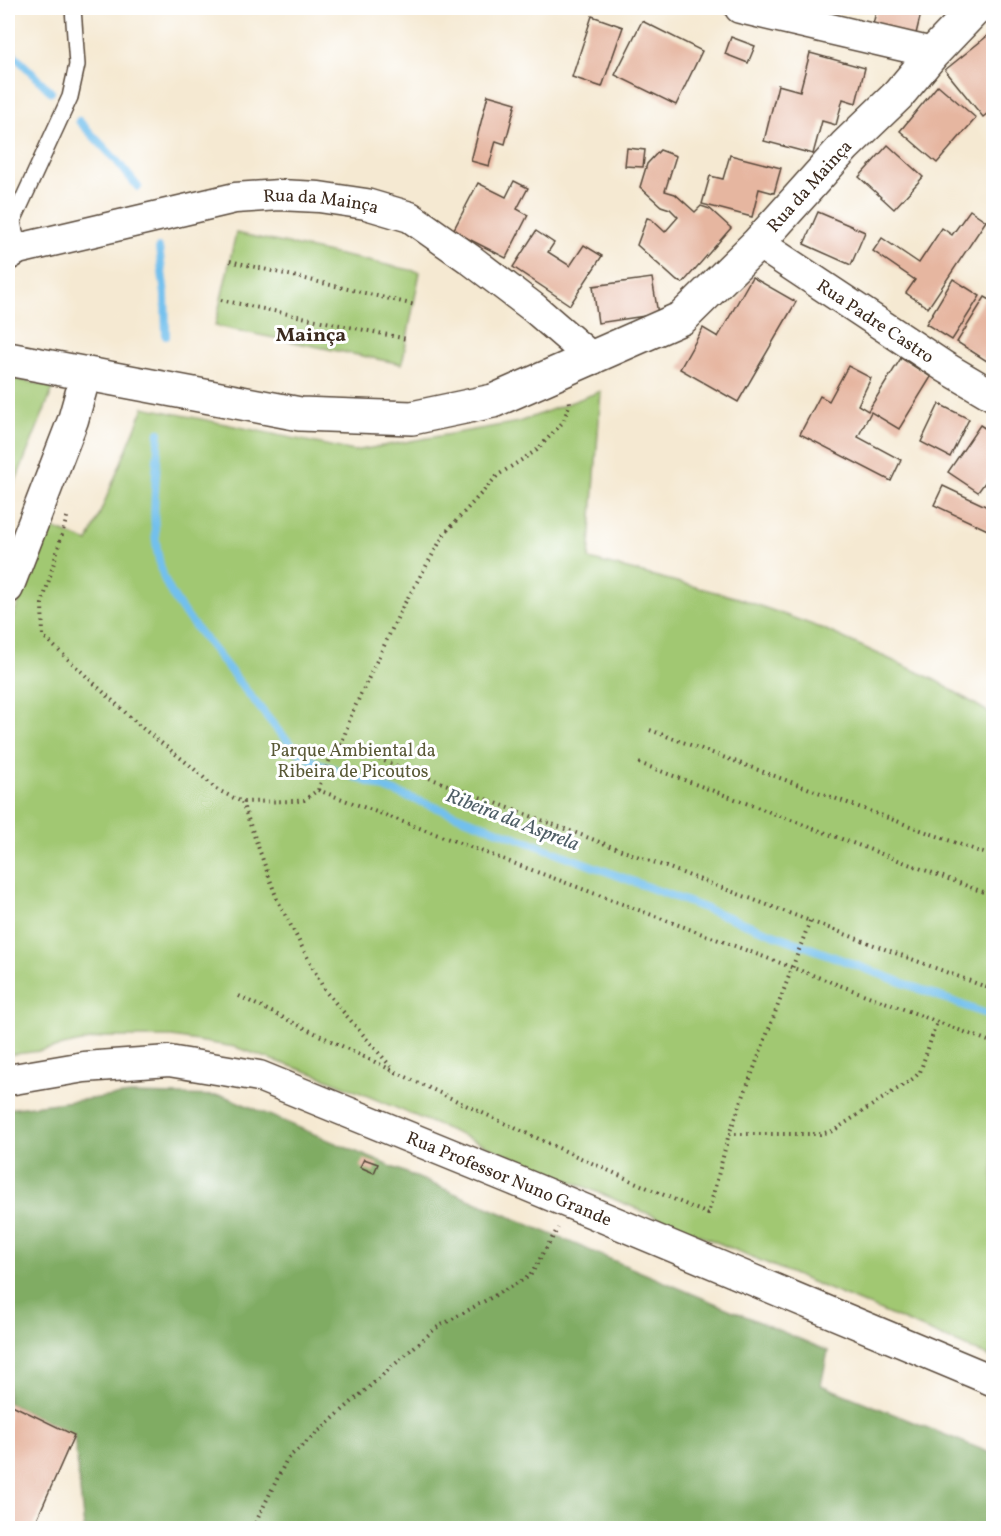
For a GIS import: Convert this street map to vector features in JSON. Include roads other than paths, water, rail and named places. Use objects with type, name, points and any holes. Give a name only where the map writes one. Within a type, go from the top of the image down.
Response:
[{"type":"street","points":[[740,8],[933,53]]},
{"type":"street","name":"Rua da Mainça","points":[[8,359],[300,414],[412,418],[493,401],[682,318],[758,243],[846,146],[898,95],[933,53],[976,8]]},
{"type":"street","name":"Rua da Mainça","points":[[13,252],[234,198],[279,195],[319,197],[366,204],[410,217],[498,280],[534,308],[580,364]]},
{"type":"street","name":"Rua Padre Castro","points":[[758,243],[945,367],[993,396]]},
{"type":"street","points":[[8,588],[73,420],[86,374]]},
{"type":"street","name":"Rua Professor Nuno Grande","points":[[8,1080],[84,1067],[169,1061],[259,1076],[993,1381]]},
{"type":"lane","points":[[13,252],[13,221],[70,97],[77,65],[73,8]]},
{"type":"waterway","name":"Ribeira da Asprela","points":[[8,49],[51,92]]},
{"type":"waterway","name":"Ribeira da Asprela","points":[[79,121],[138,187]]},
{"type":"waterway","name":"Ribeira da Asprela","points":[[159,248],[165,295],[166,336]]},
{"type":"waterway","name":"Ribeira da Asprela","points":[[159,433],[155,525],[159,561],[166,583],[185,614],[280,733],[300,753],[315,762],[994,1017]]},
{"type":"district","name":"Mainça","points":[[311,334]]},
{"type":"park label","name":"Parque Ambiental da Ribeira de Picoutos","points":[[353,760]]}]
